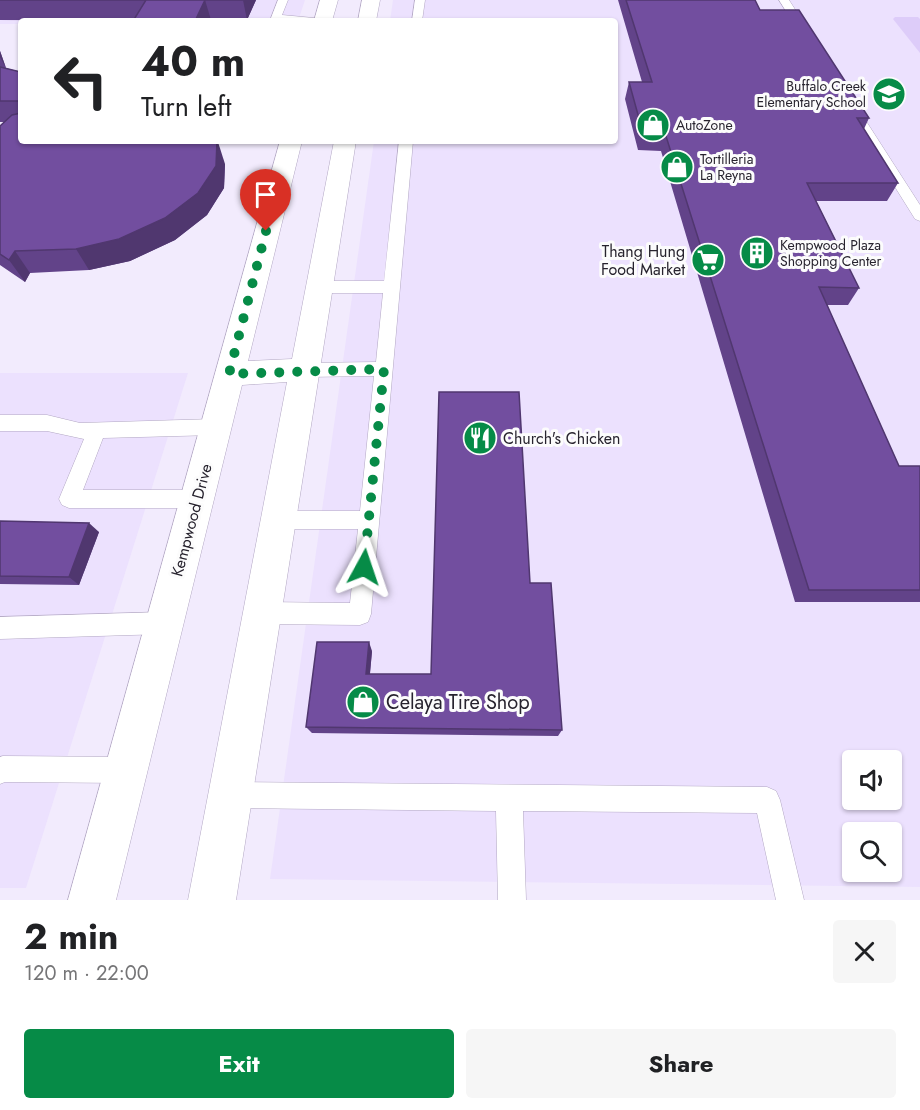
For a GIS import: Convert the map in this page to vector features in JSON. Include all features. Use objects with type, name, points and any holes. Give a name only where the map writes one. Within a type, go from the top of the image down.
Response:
[{"type":"main road","points":[[324,18],[329,0]]},
{"type":"main road","points":[[368,18],[371,0]]},
{"type":"main road","name":"Kempwood Drive","points":[[92,900],[290,144]]},
{"type":"main road","points":[[212,900],[344,144]]},
{"type":"main road","points":[[229,374],[305,370]]},
{"type":"lane","points":[[276,18],[283,0]]},
{"type":"lane","points":[[417,18],[420,0]]},
{"type":"lane","points":[[784,0],[809,39]]},
{"type":"lane","points":[[846,98],[920,216]]},
{"type":"lane","points":[[262,613],[360,614],[406,144]]},
{"type":"lane","points":[[320,287],[392,287]]},
{"type":"lane","points":[[305,370],[384,369]]},
{"type":"lane","points":[[0,423],[47,423],[80,430],[215,428]]},
{"type":"lane","points":[[97,430],[69,499],[196,499]]},
{"type":"lane","points":[[279,520],[369,520]]},
{"type":"lane","points":[[0,628],[164,623]]},
{"type":"lane","points":[[0,771],[3,769],[126,770]]},
{"type":"lane","points":[[230,795],[767,800],[790,900]]},
{"type":"lane","points":[[509,798],[512,900]]},
{"type":"shaded area","points":[[0,0],[305,0],[299,18],[18,18],[18,24],[0,24]]},
{"type":"shaded area","points":[[393,0],[920,0],[920,887],[270,879],[374,144],[618,144],[618,18],[390,18]]},
{"type":"shaded area","points":[[895,17],[918,17],[920,19],[920,53],[893,19]]},
{"type":"shaded area","points":[[0,373],[188,373],[26,888],[0,888]]},
{"type":"building","points":[[146,0],[205,0],[196,18],[135,18]]},
{"type":"building","name":"Kempwood Plaza Shopping Center","points":[[626,0],[755,0],[760,10],[799,10],[869,118],[857,118],[898,183],[807,183],[859,288],[819,287],[899,466],[920,466],[920,590],[809,590],[665,133],[643,133],[629,82],[652,82]]},
{"type":"building","points":[[0,67],[18,71],[18,101],[0,101]]},
{"type":"building","points":[[18,114],[18,144],[217,144],[216,166],[198,193],[165,218],[119,239],[76,249],[15,251],[9,260],[0,254],[0,126],[12,115]]},
{"type":"building","points":[[439,392],[519,392],[530,583],[551,583],[562,730],[306,727],[317,642],[369,642],[366,674],[431,674]]},
{"type":"building","points":[[0,521],[89,523],[69,577],[0,576]]},
{"type":"place","name":"Buffalo Creek Elementary School","points":[[889,94]]},
{"type":"place","name":"AutoZone","points":[[653,125]]},
{"type":"place","name":"Tortilleria La Reyna","points":[[677,167]]},
{"type":"place","name":"Kempwood Plaza Shopping Center","points":[[757,253]]},
{"type":"place","name":"Thang Hung Food Market","points":[[708,260]]},
{"type":"place","name":"Church's Chicken","points":[[480,438]]},
{"type":"place","name":"Celaya Tire Shop","points":[[363,702]]},
{"type":"route","points":[[266,231],[229,374],[384,369],[364,567]]}]
